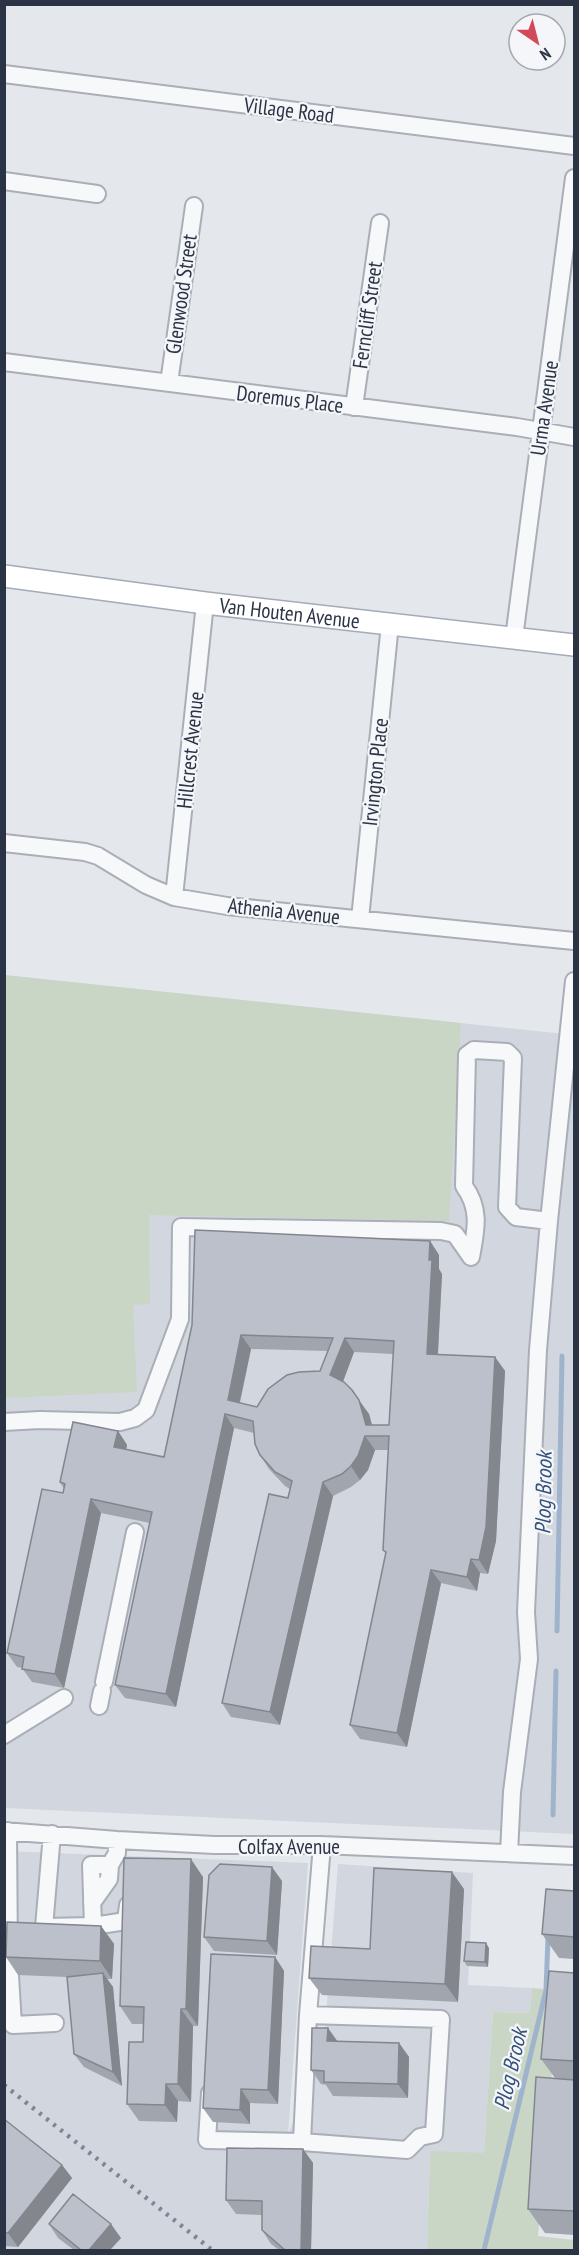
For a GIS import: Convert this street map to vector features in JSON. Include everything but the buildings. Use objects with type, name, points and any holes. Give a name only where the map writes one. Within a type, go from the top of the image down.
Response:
[{"type":"main road","name":"Van Houten Avenue","points":[[4,576],[205,603],[574,645]]},
{"type":"street","name":"Village Road","points":[[4,74],[574,146]]},
{"type":"street","name":"Urma Avenue","points":[[514,638],[574,178]]},
{"type":"street","points":[[4,181],[97,194]]},
{"type":"street","name":"Glenwood Street","points":[[169,383],[194,206]]},
{"type":"street","name":"Ferncliff Street","points":[[354,407],[380,223]]},
{"type":"street","name":"Doremus Place","points":[[4,362],[574,437]]},
{"type":"street","name":"Hillcrest Avenue","points":[[174,897],[205,603]]},
{"type":"street","name":"Irvington Place","points":[[360,919],[390,624]]},
{"type":"street","name":"Athenia Avenue","points":[[4,843],[85,852],[99,856],[146,885],[174,897],[227,906],[574,941]]},
{"type":"street","points":[[509,1852],[512,1792],[529,1659],[526,1612],[537,1362],[574,981]]},
{"type":"street","points":[[4,1422],[40,1420],[120,1422],[135,1418],[146,1410],[180,1319],[181,1227],[441,1231],[455,1234],[471,1257],[477,1226],[476,1213],[464,1186],[467,1055],[474,1050],[507,1052],[513,1058],[507,1207],[516,1217],[549,1221]]},
{"type":"street","points":[[102,1693],[135,1532]]},
{"type":"street","points":[[4,1735],[64,1698]]},
{"type":"street","points":[[6,1831],[7,1959],[13,2025],[55,2023]]},
{"type":"street","name":"Colfax Avenue","points":[[6,1831],[117,1840],[133,1853],[225,1851],[322,1845],[574,1856]]},
{"type":"street","points":[[52,1834],[44,1927],[93,1926],[126,1921],[129,1891]]},
{"type":"street","points":[[111,1863],[117,1853],[117,1840]]},
{"type":"street","points":[[302,2142],[308,2015],[322,1845]]},
{"type":"street","points":[[93,1926],[91,1865],[111,1863],[133,1853]]},
{"type":"street","points":[[210,2081],[207,2140],[302,2142],[407,2150],[420,2137],[434,2134],[441,2019],[308,2015]]},
{"type":"shaded area","points":[[4,975],[574,1035],[574,1834],[5,1808]]},
{"type":"shaded area","points":[[4,1851],[308,1863],[288,2134],[323,2054],[338,1864],[473,1873],[468,1985],[532,1988],[530,2013],[493,2012],[484,2154],[430,2152],[427,2250],[5,2250]]},
{"type":"green space","points":[[4,975],[461,1023],[449,1221],[149,1215],[150,1304],[133,1305],[137,1392],[5,1398]]},
{"type":"green space","points":[[532,1988],[559,1990],[538,2236],[574,2240],[574,2250],[427,2250],[430,2151],[484,2153],[493,2012],[530,2013]]},
{"type":"waterway","name":"Plog Brook","points":[[557,1631],[562,1356]]},
{"type":"waterway","name":"Plog Brook","points":[[553,1815],[556,1671]]},
{"type":"waterway","name":"Plog Brook","points":[[484,2250],[546,1990],[548,1937]]},
{"type":"railway","points":[[4,2085],[212,2250]]}]
